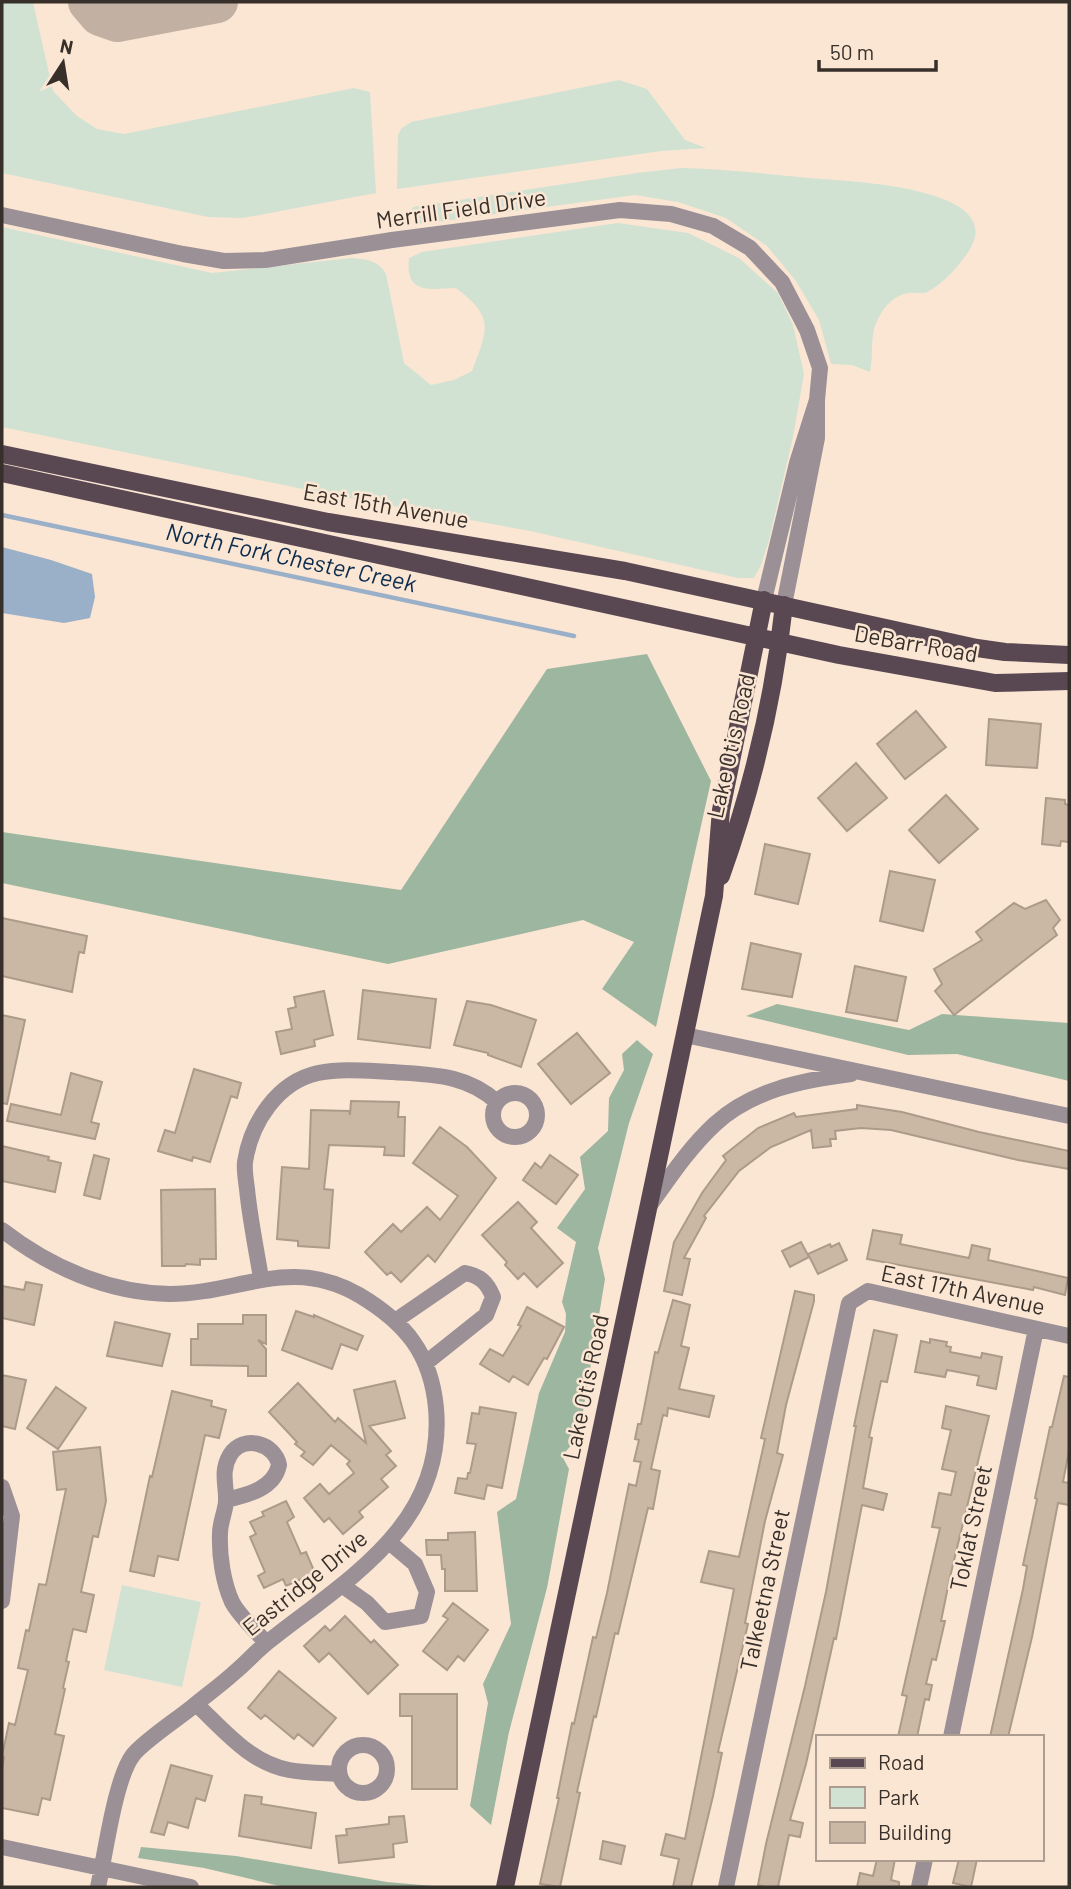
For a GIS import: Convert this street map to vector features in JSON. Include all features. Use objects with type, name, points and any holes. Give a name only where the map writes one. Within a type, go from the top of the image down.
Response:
[{"type":"main road","name":"East 15th Avenue","points":[[2,454],[328,522],[625,571],[764,600]]},
{"type":"main road","name":"East 15th Avenue","points":[[2,473],[755,638]]},
{"type":"main road","name":"DeBarr Road","points":[[764,600],[977,648],[1069,655]]},
{"type":"main road","name":"Lake Otis Road","points":[[505,1887],[714,896],[721,810],[764,600]]},
{"type":"main road","name":"Lake Otis Road","points":[[714,896],[755,769],[780,643],[784,605]]},
{"type":"main road","name":"DeBarr Road","points":[[755,638],[995,683],[1069,681]]},
{"type":"street","name":"Merrill Field Drive","points":[[2,215],[224,261],[265,260],[620,210],[671,214],[713,226],[750,248],[782,282],[807,330],[820,368],[817,438],[784,605]]},
{"type":"street","name":"Merrill Field Drive","points":[[764,600],[797,463],[817,400]]},
{"type":"street","points":[[685,1035],[1069,1116]]},
{"type":"street","points":[[261,1278],[249,1215],[244,1164],[254,1129],[270,1104],[292,1083],[317,1073],[349,1070],[433,1075],[468,1082],[482,1089],[497,1102]]},
{"type":"street","points":[[650,1205],[690,1150],[716,1123],[746,1102],[808,1079],[867,1073]]},
{"type":"street","name":"Eastridge Drive","points":[[2,1230],[57,1266],[124,1289],[170,1294],[212,1290],[261,1278],[300,1276],[334,1284],[359,1295],[395,1321],[413,1340],[426,1362],[434,1391],[438,1428],[434,1461],[416,1507],[389,1542],[343,1586],[266,1643],[132,1755],[118,1789],[98,1887]]},
{"type":"street","points":[[395,1321],[465,1273],[478,1276],[488,1285],[493,1297],[486,1315],[426,1362]]},
{"type":"street","name":"East 17th Avenue","points":[[849,1303],[867,1291],[1069,1336]]},
{"type":"street","name":"Talkeetna Street","points":[[726,1887],[849,1303]]},
{"type":"street","name":"Toklat Street","points":[[951,1735],[1036,1329]]},
{"type":"street","points":[[2,1487],[12,1516],[2,1601]]},
{"type":"street","points":[[226,1500],[220,1531],[225,1579],[232,1603],[266,1643]]},
{"type":"street","points":[[343,1586],[367,1603],[385,1622],[421,1616],[428,1592],[415,1563],[389,1542]]},
{"type":"street","points":[[196,1704],[243,1749],[264,1762],[288,1770],[339,1774]]},
{"type":"street","points":[[2,1847],[191,1887]]},
{"type":"street","points":[[919,1887],[925,1861]]},
{"type":"green space","points":[[2,2],[33,2],[53,91],[77,116],[97,129],[124,134],[354,88],[370,92],[376,193],[243,218],[208,217],[2,173]]},
{"type":"green space","points":[[619,80],[647,89],[685,140],[706,148],[661,151],[397,189],[398,135],[401,129],[411,122]]},
{"type":"green space","points":[[681,168],[853,181],[915,191],[944,199],[965,211],[975,228],[970,249],[947,278],[935,287],[927,292],[903,294],[891,301],[874,329],[870,372],[852,365],[831,364],[819,320],[796,281],[767,246],[726,218],[678,202],[635,195],[422,224],[415,223],[411,211],[413,207]]},
{"type":"green space","points":[[618,223],[688,233],[739,258],[778,293],[793,325],[804,374],[793,437],[769,540],[754,578],[738,578],[530,531],[327,494],[2,427],[2,227],[212,273],[351,258],[371,261],[386,274],[404,363],[431,385],[454,380],[472,371],[485,325],[477,308],[456,288],[428,289],[415,284],[409,270],[409,258],[422,252]]},
{"type":"green space","points":[[647,654],[711,781],[656,1027],[602,989],[634,942],[583,920],[388,964],[2,883],[2,832],[401,890],[547,669]]},
{"type":"green space","points":[[777,1004],[909,1030],[942,1014],[1069,1023],[1069,1081],[957,1054],[908,1055],[746,1016]]},
{"type":"green space","points":[[637,1040],[653,1054],[629,1123],[598,1248],[605,1279],[579,1436],[562,1456],[569,1469],[547,1588],[509,1732],[491,1825],[470,1806],[488,1703],[483,1684],[511,1624],[497,1512],[516,1499],[539,1393],[565,1332],[566,1314],[562,1302],[576,1242],[557,1228],[585,1189],[580,1157],[608,1131],[609,1098],[624,1070],[622,1054]]},
{"type":"green space","points":[[122,1585],[201,1602],[182,1687],[104,1670]]},
{"type":"green space","points":[[141,1847],[236,1856],[387,1882],[444,1887],[284,1887],[204,1868],[138,1858]]},
{"type":"water","points":[[2,547],[92,574],[95,597],[90,618],[64,623],[2,613]]},
{"type":"building","points":[[916,711],[946,747],[905,779],[877,744]]},
{"type":"building","points":[[989,719],[1041,724],[1037,768],[986,765]]},
{"type":"building","points":[[856,763],[887,798],[847,831],[818,798]]},
{"type":"building","points":[[946,795],[978,829],[939,863],[909,830]]},
{"type":"building","points":[[1046,798],[1065,800],[1065,804],[1069,805],[1069,842],[1061,841],[1060,846],[1042,844]]},
{"type":"building","points":[[765,844],[810,854],[798,904],[755,894]]},
{"type":"building","points":[[890,871],[935,880],[923,931],[880,921]]},
{"type":"building","points":[[1046,900],[1060,920],[1053,928],[1057,935],[954,1015],[935,991],[942,984],[934,969],[982,940],[976,932],[1014,903],[1025,909]]},
{"type":"building","points":[[2,918],[87,936],[84,953],[79,952],[72,992],[2,976]]},
{"type":"building","points":[[751,943],[801,954],[792,997],[742,989]]},
{"type":"building","points":[[855,966],[906,977],[897,1021],[846,1012]]},
{"type":"building","points":[[363,990],[436,999],[430,1048],[358,1039]]},
{"type":"building","points":[[324,991],[333,1035],[314,1040],[315,1046],[281,1054],[276,1032],[292,1029],[288,1009],[296,1007],[294,997]]},
{"type":"building","points":[[467,1001],[491,1005],[536,1020],[521,1067],[488,1053],[454,1045]]},
{"type":"building","points":[[2,1015],[25,1020],[7,1104],[2,1103]]},
{"type":"building","points":[[577,1033],[610,1073],[571,1104],[538,1064]]},
{"type":"building","points":[[194,1069],[241,1083],[237,1098],[231,1096],[210,1162],[193,1157],[192,1161],[158,1151],[165,1130],[175,1133]]},
{"type":"building","points":[[71,1073],[102,1082],[91,1122],[99,1124],[95,1139],[7,1121],[11,1104],[61,1115]]},
{"type":"building","points":[[351,1101],[399,1102],[398,1117],[405,1117],[404,1156],[384,1155],[385,1147],[329,1145],[324,1189],[333,1190],[329,1248],[298,1246],[298,1241],[277,1239],[282,1167],[309,1169],[311,1110],[349,1111],[350,1115]]},
{"type":"building","points":[[857,1105],[902,1112],[1069,1151],[1069,1169],[1018,1160],[891,1130],[861,1128],[835,1131],[836,1139],[830,1139],[831,1146],[813,1148],[811,1130],[771,1147],[739,1171],[704,1216],[706,1218],[684,1258],[690,1259],[682,1295],[664,1291],[674,1242],[702,1193],[726,1160],[723,1156],[758,1128],[794,1113],[796,1117],[857,1109]]},
{"type":"building","points":[[440,1127],[467,1147],[496,1178],[435,1262],[428,1255],[401,1282],[391,1272],[387,1275],[365,1252],[393,1224],[401,1232],[427,1207],[440,1220],[458,1196],[413,1163]]},
{"type":"building","points":[[2,1146],[49,1157],[48,1160],[61,1163],[55,1192],[2,1181]]},
{"type":"building","points":[[94,1155],[109,1159],[100,1199],[84,1195]]},
{"type":"building","points":[[550,1155],[578,1175],[556,1204],[523,1180],[535,1163],[541,1168]]},
{"type":"building","points":[[215,1189],[216,1259],[200,1259],[200,1265],[162,1266],[161,1190]]},
{"type":"building","points":[[518,1202],[537,1222],[531,1228],[563,1263],[537,1287],[524,1273],[518,1279],[505,1265],[507,1262],[482,1235]]},
{"type":"building","points":[[873,1230],[902,1235],[900,1244],[969,1258],[972,1245],[990,1249],[988,1260],[1068,1278],[1065,1295],[1034,1287],[1033,1290],[867,1259]]},
{"type":"building","points":[[801,1242],[809,1257],[790,1267],[782,1251]]},
{"type":"building","points":[[839,1243],[847,1260],[818,1274],[808,1254]]},
{"type":"building","points":[[26,1282],[42,1285],[34,1325],[2,1318],[2,1286],[24,1290]]},
{"type":"building","points":[[795,1291],[814,1295],[814,1301],[786,1405],[777,1453],[783,1455],[765,1521],[745,1623],[748,1624],[718,1752],[722,1753],[691,1887],[673,1887],[679,1859],[661,1855],[666,1834],[685,1839],[734,1589],[701,1582],[709,1551],[739,1557],[765,1439],[761,1438]]},
{"type":"building","points":[[673,1300],[690,1305],[681,1346],[689,1348],[679,1389],[714,1396],[709,1417],[668,1408],[667,1416],[663,1415],[651,1469],[660,1471],[653,1509],[648,1508],[618,1634],[615,1633],[596,1717],[594,1716],[560,1887],[540,1884],[572,1723],[574,1724],[593,1637],[596,1638],[607,1593],[629,1484],[636,1486],[641,1462],[634,1461],[639,1440],[635,1439],[638,1424],[641,1424],[655,1352],[658,1353]]},
{"type":"building","points":[[527,1307],[564,1327],[547,1359],[544,1358],[528,1385],[513,1376],[509,1382],[480,1364],[490,1349],[503,1356],[521,1326],[518,1325]]},
{"type":"building","points":[[296,1311],[314,1315],[363,1336],[357,1350],[341,1344],[332,1369],[282,1350]]},
{"type":"building","points":[[243,1315],[266,1315],[266,1344],[258,1340],[266,1349],[266,1376],[248,1376],[248,1366],[191,1365],[191,1339],[198,1339],[198,1324],[243,1324]]},
{"type":"building","points":[[115,1322],[170,1334],[162,1366],[107,1356]]},
{"type":"building","points":[[874,1330],[897,1335],[887,1382],[881,1381],[869,1437],[872,1438],[863,1488],[887,1494],[883,1510],[862,1505],[836,1639],[834,1638],[806,1764],[790,1820],[803,1823],[800,1837],[789,1835],[778,1887],[766,1887],[758,1885],[826,1592],[854,1426]]},
{"type":"building","points":[[930,1339],[947,1342],[946,1346],[951,1347],[950,1352],[981,1358],[982,1353],[1002,1357],[996,1389],[977,1385],[979,1376],[947,1370],[945,1377],[915,1372],[921,1341],[930,1343]]},
{"type":"building","points":[[2,1375],[26,1380],[15,1429],[2,1426]]},
{"type":"building","points":[[1064,1376],[1069,1377],[1069,1451],[1063,1482],[1069,1483],[1069,1505],[1058,1503],[1032,1637],[1008,1735],[990,1735],[1023,1589],[1027,1566],[1023,1565]]},
{"type":"building","points":[[395,1381],[405,1418],[369,1426],[391,1451],[386,1455],[396,1466],[381,1479],[388,1487],[359,1512],[363,1517],[343,1534],[329,1518],[324,1522],[304,1498],[320,1484],[329,1494],[354,1473],[347,1464],[350,1461],[331,1445],[313,1465],[301,1456],[305,1452],[269,1412],[298,1383],[335,1422],[338,1418],[366,1443],[354,1390]]},
{"type":"building","points":[[56,1387],[86,1408],[58,1449],[27,1428]]},
{"type":"building","points":[[172,1391],[212,1401],[211,1406],[226,1410],[219,1438],[205,1435],[178,1560],[158,1556],[154,1576],[130,1571],[150,1476],[152,1477]]},
{"type":"building","points":[[946,1406],[989,1416],[950,1577],[941,1621],[945,1621],[936,1660],[932,1659],[926,1684],[932,1685],[929,1700],[925,1699],[917,1735],[898,1735],[907,1696],[902,1695],[940,1528],[932,1527],[939,1493],[951,1495],[956,1472],[942,1469],[951,1430],[942,1428]]},
{"type":"building","points":[[480,1407],[516,1413],[502,1488],[487,1485],[484,1499],[455,1493],[458,1478],[467,1479],[470,1473],[476,1444],[467,1443],[472,1413],[479,1414]]},
{"type":"building","points":[[100,1447],[106,1501],[98,1537],[93,1536],[81,1592],[94,1595],[86,1632],[73,1629],[66,1661],[69,1662],[63,1688],[65,1689],[55,1734],[64,1736],[50,1800],[42,1798],[38,1815],[2,1808],[2,1756],[9,1723],[15,1725],[28,1670],[18,1668],[39,1584],[46,1585],[66,1489],[57,1490],[53,1452]]},
{"type":"building","points":[[286,1501],[294,1517],[287,1522],[301,1554],[306,1552],[315,1573],[286,1586],[283,1579],[264,1588],[258,1576],[265,1572],[250,1537],[256,1534],[250,1522],[264,1516],[262,1512]]},
{"type":"building","points":[[475,1532],[477,1591],[445,1591],[445,1569],[442,1569],[441,1555],[427,1555],[426,1540],[448,1540],[448,1533]]},
{"type":"building","points":[[453,1603],[488,1630],[464,1661],[458,1656],[447,1670],[423,1651],[448,1619],[443,1616]]},
{"type":"building","points":[[345,1616],[371,1643],[374,1640],[398,1665],[368,1694],[329,1653],[319,1662],[304,1646],[325,1626],[330,1631]]},
{"type":"building","points":[[279,1671],[336,1718],[313,1746],[298,1734],[294,1739],[265,1715],[261,1719],[248,1708]]},
{"type":"building","points":[[400,1694],[457,1694],[457,1789],[412,1789],[412,1716],[400,1716]]},
{"type":"building","points":[[171,1765],[212,1776],[205,1801],[196,1798],[188,1828],[168,1822],[164,1835],[151,1832]]},
{"type":"building","points":[[245,1795],[262,1797],[261,1804],[316,1813],[311,1848],[239,1836]]},
{"type":"building","points":[[404,1816],[407,1842],[393,1844],[394,1857],[339,1863],[336,1836],[347,1835],[346,1829],[389,1824],[389,1817]]},
{"type":"building","points":[[603,1841],[625,1846],[621,1864],[600,1859]]},
{"type":"building","points":[[877,1861],[895,1861],[891,1880],[899,1882],[899,1887],[857,1887],[860,1873],[873,1876]]},
{"type":"building","points":[[958,1861],[977,1861],[971,1887],[953,1883]]},
{"type":"waterway","name":"North Fork Chester Creek","points":[[2,515],[574,636]]},
{"type":"taxiway","points":[[89,2],[100,15],[117,21],[217,2]]}]
